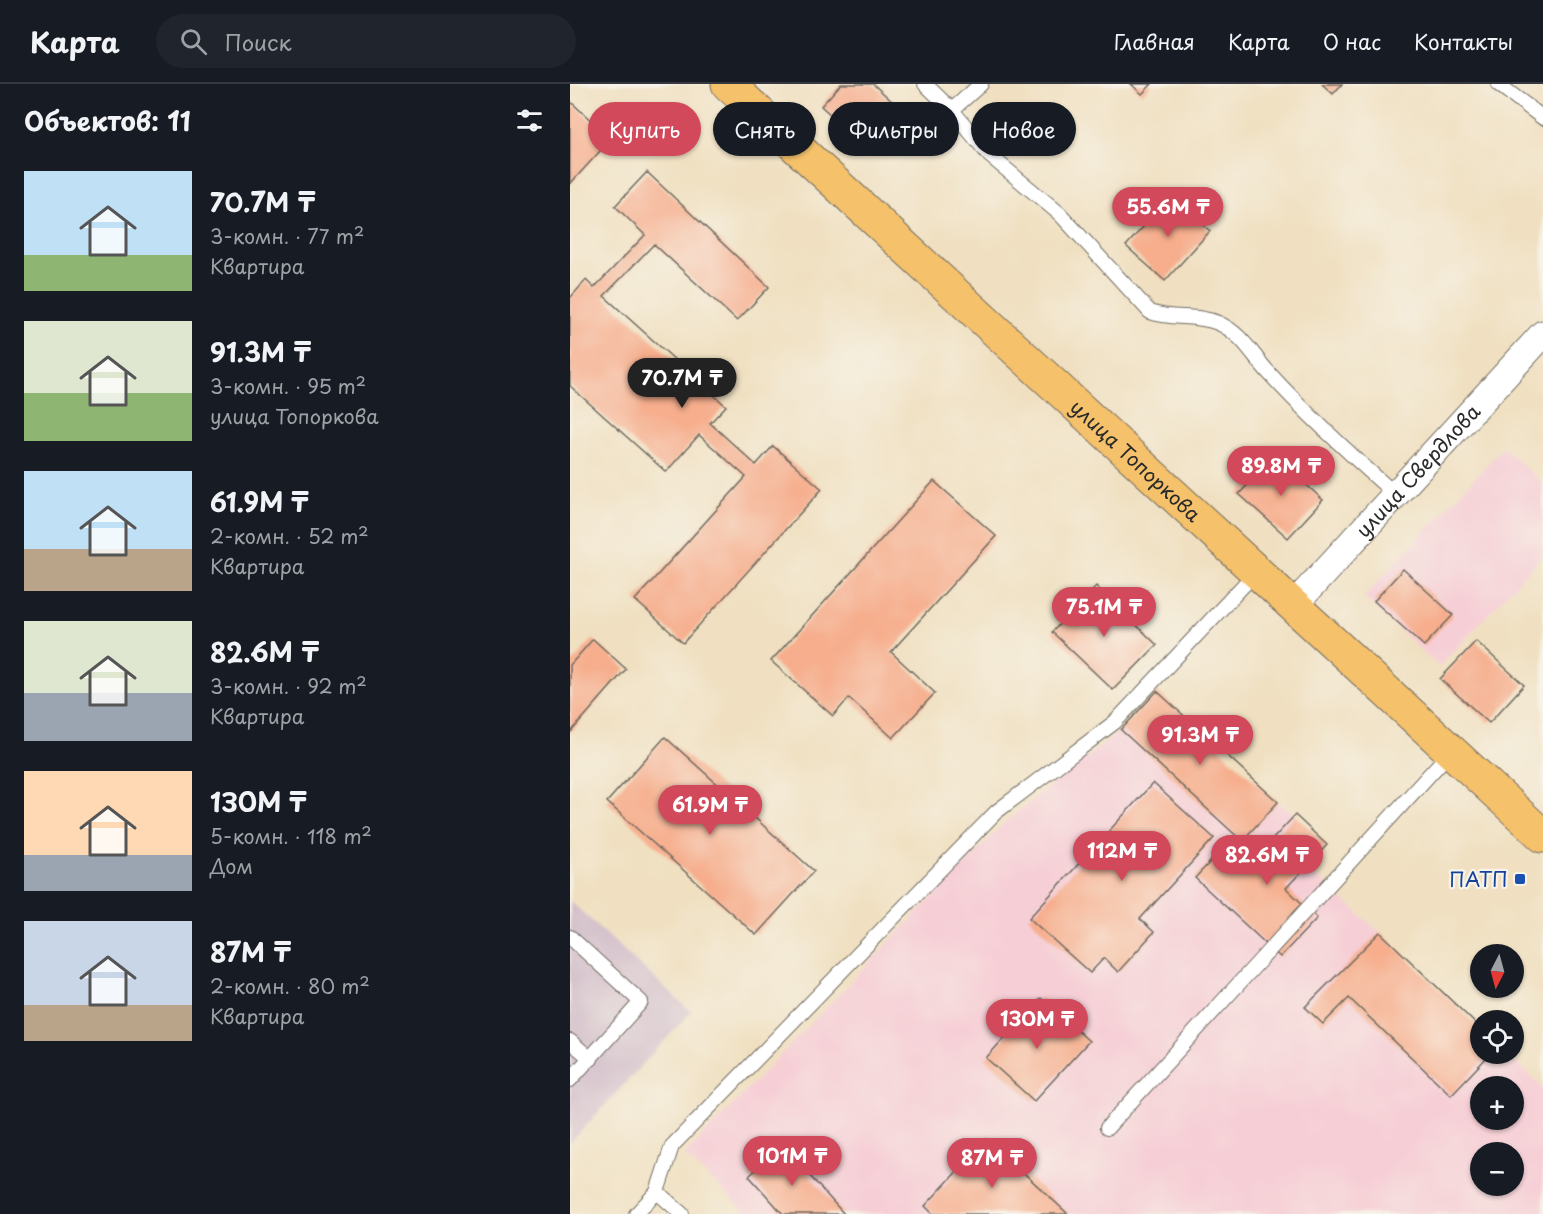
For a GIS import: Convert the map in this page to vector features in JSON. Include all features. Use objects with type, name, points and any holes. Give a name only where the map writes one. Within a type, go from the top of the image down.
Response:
[{"type":"highway","name":"улица Топоркова","points":[[728,84],[1543,836]]},
{"type":"street","name":"улица Свердлова","points":[[1293,606],[1543,334]]},
{"type":"lane","points":[[926,84],[944,102]]},
{"type":"lane","points":[[959,104],[981,84]]},
{"type":"lane","points":[[1498,84],[1543,118]]},
{"type":"lane","points":[[959,119],[989,155],[1060,214],[1150,312],[1163,317],[1196,317],[1219,324],[1242,339],[1269,373],[1299,404],[1345,450],[1396,495]]},
{"type":"lane","points":[[636,1214],[657,1192],[672,1146],[680,1137],[996,812],[1115,722],[1256,572]]},
{"type":"lane","points":[[1107,1128],[1451,751]]},
{"type":"lane","points":[[570,937],[640,1002],[570,1080]]},
{"type":"lane","points":[[570,1041],[591,1059]]},
{"type":"lane","points":[[657,1192],[682,1214]]},
{"type":"shaded area","points":[[1503,447],[1543,484],[1543,555],[1439,667],[1364,597]]},
{"type":"shaded area","points":[[1121,730],[1242,841],[1278,802],[1295,815],[1327,845],[1306,867],[1380,932],[1470,1018],[1470,1064],[1518,1064],[1543,1088],[1543,1214],[748,1214],[684,1155],[1006,821]]},
{"type":"shaded area","points":[[570,901],[691,1012],[570,1143]]},
{"type":"building","points":[[841,84],[873,84],[893,102],[828,102],[828,112],[821,106]]},
{"type":"building","points":[[1131,84],[1152,84],[1142,94]]},
{"type":"building","points":[[1322,84],[1342,84],[1333,94]]},
{"type":"building","points":[[570,101],[588,118],[588,156],[596,156],[570,184]]},
{"type":"building","points":[[647,172],[769,287],[737,321],[654,244],[604,296],[726,406],[710,423],[756,465],[773,446],[822,489],[683,643],[635,600],[746,477],[699,435],[666,472],[570,386],[570,298],[586,280],[594,288],[645,235],[615,206]]},
{"type":"building","points":[[1171,196],[1210,231],[1165,281],[1126,246]]},
{"type":"building","points":[[1275,456],[1323,500],[1288,538],[1239,494]]},
{"type":"building","points":[[934,481],[996,536],[891,652],[935,693],[893,738],[849,698],[833,716],[771,661]]},
{"type":"building","points":[[1403,569],[1453,615],[1424,646],[1374,601]]},
{"type":"building","points":[[1096,586],[1157,645],[1113,690],[1052,632]]},
{"type":"building","points":[[593,639],[626,669],[570,733],[570,665]]},
{"type":"building","points":[[1476,641],[1524,685],[1489,723],[1440,679]]},
{"type":"building","points":[[1157,691],[1278,802],[1242,841],[1121,730]]},
{"type":"building","points":[[665,737],[814,871],[756,935],[607,802]]},
{"type":"building","points":[[1153,783],[1214,838],[1140,919],[1154,932],[1118,972],[1104,958],[1090,973],[1029,918]]},
{"type":"building","points":[[1295,815],[1327,845],[1286,888],[1317,918],[1280,957],[1195,878],[1223,848],[1245,869]]},
{"type":"building","points":[[1380,932],[1470,1018],[1470,1064],[1481,1064],[1451,1095],[1349,998],[1323,1024],[1305,1007]]},
{"type":"building","points":[[1041,998],[1089,1041],[1034,1101],[986,1058]]},
{"type":"building","points":[[987,1139],[1068,1214],[933,1214],[925,1206]]},
{"type":"building","points":[[783,1146],[844,1214],[783,1214],[749,1176]]},
{"type":"place","name":"ПАТП","points":[[1520,879]]}]
